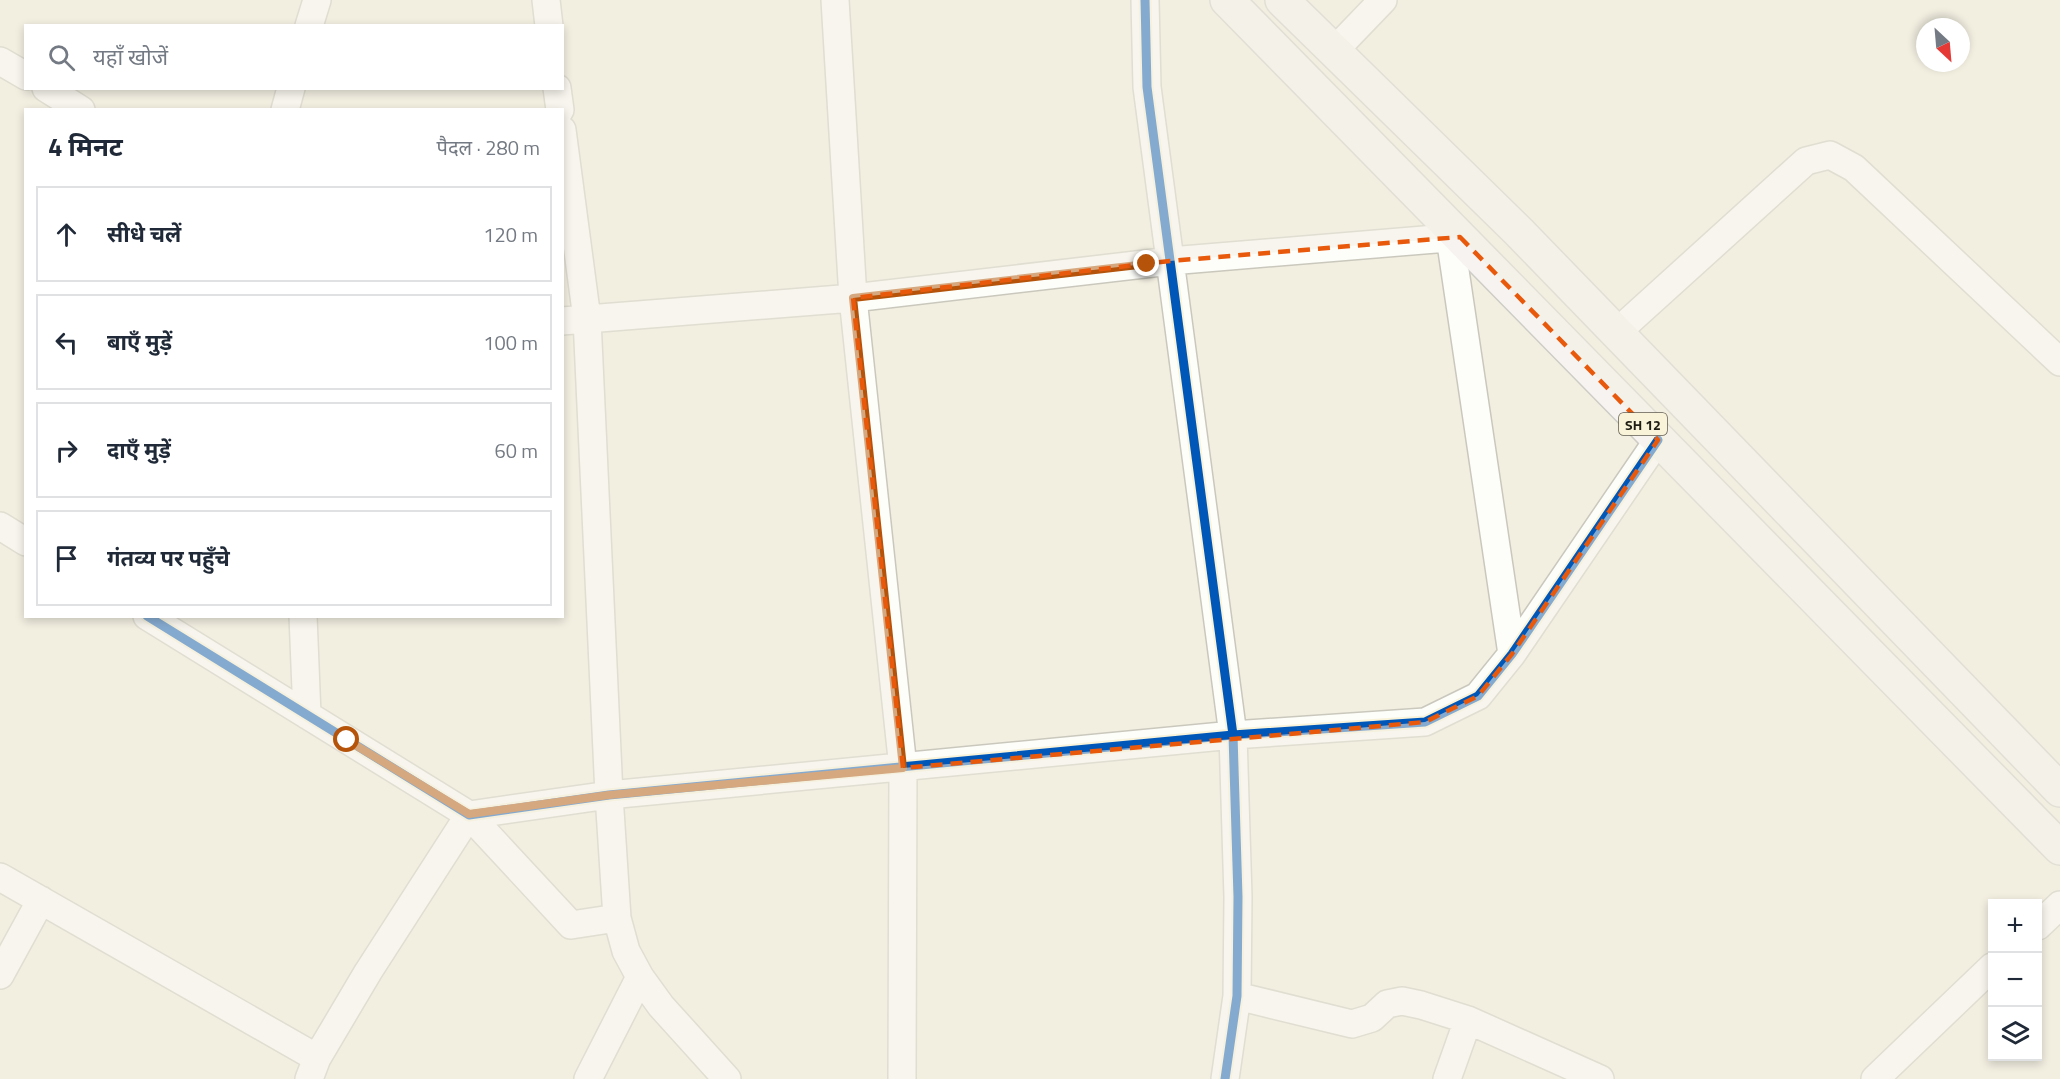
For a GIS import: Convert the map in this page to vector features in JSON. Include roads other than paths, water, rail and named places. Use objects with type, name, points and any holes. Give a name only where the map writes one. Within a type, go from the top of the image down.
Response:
[{"type":"main road","name":"SH 12","points":[[1227,0],[1455,237],[2060,848]]},
{"type":"main road","name":"SH 12","points":[[1282,0],[1520,232],[2060,790]]},
{"type":"street","points":[[310,24],[317,0]]},
{"type":"street","points":[[546,0],[549,24]]},
{"type":"street","points":[[835,0],[853,298],[903,768],[902,1079]]},
{"type":"street","points":[[1144,0],[1147,87],[1233,735],[1238,897],[1237,996],[1225,1079]]},
{"type":"street","points":[[1333,52],[1383,0]]},
{"type":"street","points":[[0,61],[24,75]]},
{"type":"street","points":[[49,90],[78,108]]},
{"type":"street","points":[[286,108],[290,90]]},
{"type":"street","points":[[557,90],[560,108]]},
{"type":"street","points":[[1616,333],[1806,161],[1830,155],[1854,168],[2060,362]]},
{"type":"street","points":[[564,159],[617,918],[626,951],[640,977],[662,1006],[727,1079]]},
{"type":"street","points":[[575,320],[853,298],[1170,261],[1455,237],[1512,654]]},
{"type":"street","points":[[469,814],[609,795],[1233,735],[1425,722],[1478,696],[1512,654],[1658,440]]},
{"type":"street","points":[[0,526],[24,541]]},
{"type":"street","points":[[150,618],[469,814],[571,925],[617,918]]},
{"type":"street","points":[[303,618],[307,715]]},
{"type":"street","points":[[0,877],[41,900],[313,1069],[469,814]]},
{"type":"street","points":[[0,975],[41,900]]},
{"type":"street","points":[[2042,921],[2060,905]]},
{"type":"street","points":[[1875,1079],[1988,971]]},
{"type":"street","points":[[588,1079],[640,977]]},
{"type":"street","points":[[1237,996],[1352,1024],[1372,1018],[1387,1004],[1402,1000],[1468,1020],[1600,1079]]},
{"type":"street","points":[[1447,1079],[1468,1020]]}]
